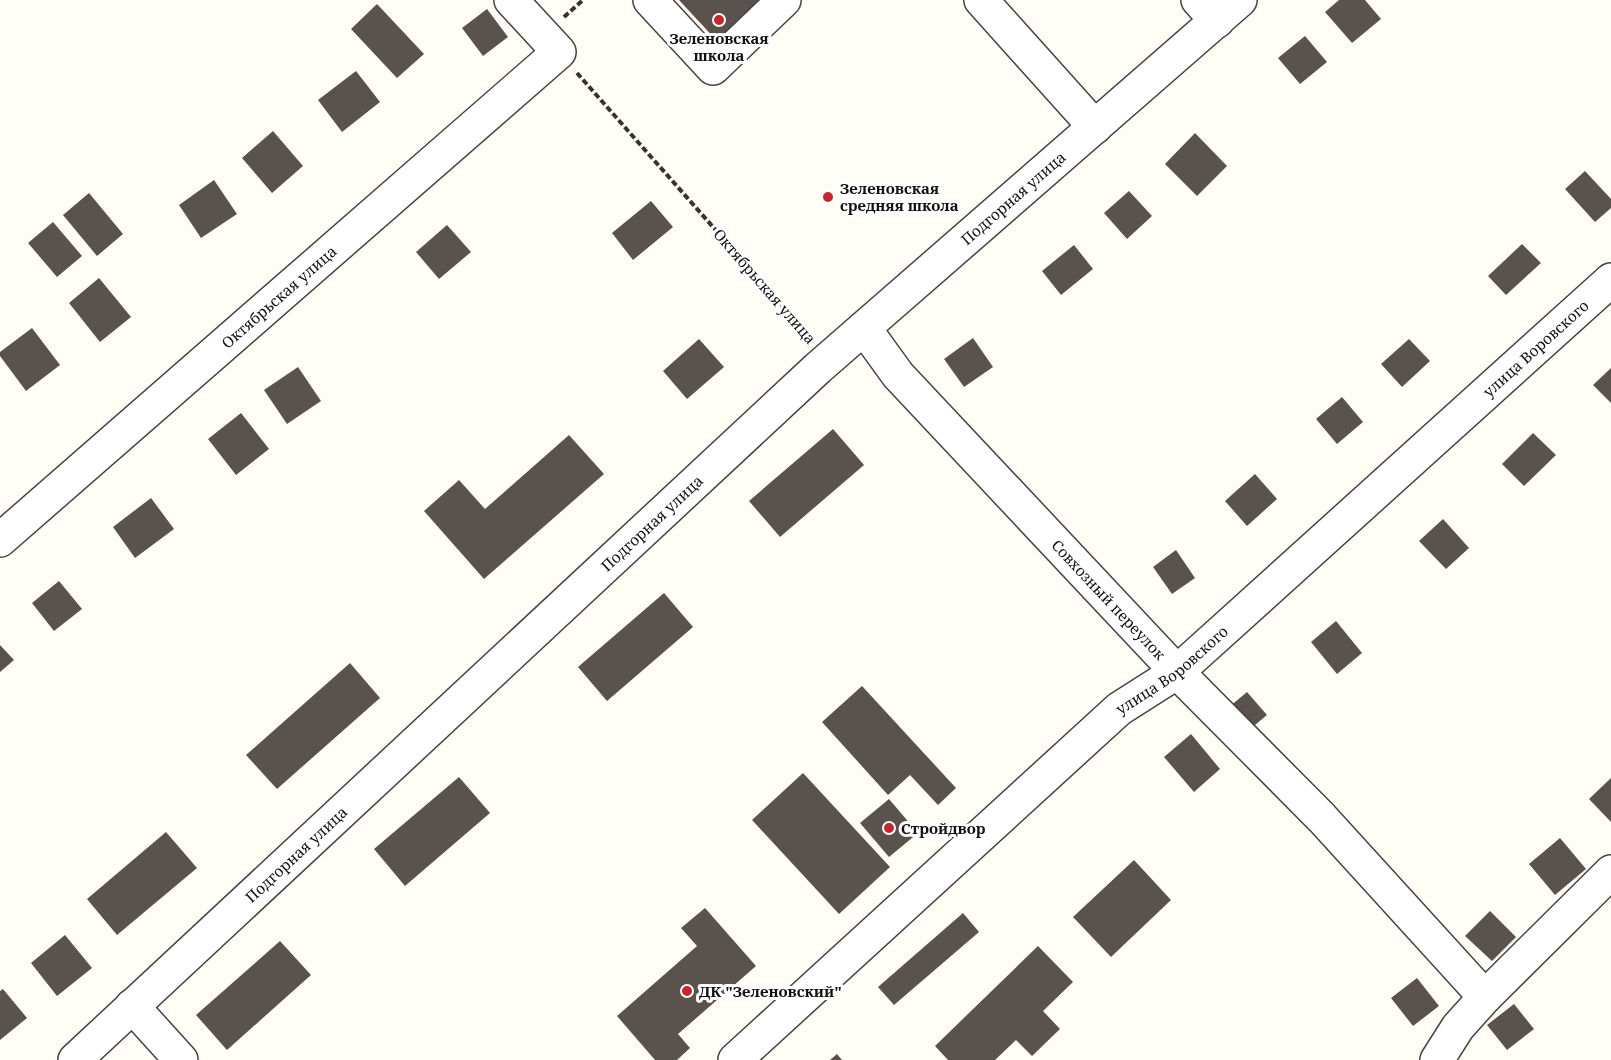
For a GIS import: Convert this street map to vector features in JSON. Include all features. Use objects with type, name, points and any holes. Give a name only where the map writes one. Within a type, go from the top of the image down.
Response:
[{"type":"street","points":[[511,0],[559,52]]},
{"type":"street","points":[[650,0],[713,68],[784,0]]},
{"type":"street","points":[[981,0],[1095,127]]},
{"type":"street","name":"Подгорная улица","points":[[75,1060],[829,359],[1095,127],[1218,7]]},
{"type":"street","name":"Октябрьская улица","points":[[0,540],[559,52]]},
{"type":"street","name":"улица Воровского","points":[[735,1060],[1119,709],[1177,672],[1611,280]]},
{"type":"street","name":"Совхозный переулок","points":[[864,328],[898,375],[1177,672],[1322,818],[1485,997]]},
{"type":"street","points":[[1437,1060],[1458,1027],[1485,997],[1611,872]]},
{"type":"street","points":[[132,1006],[181,1060]]},
{"type":"path","name":"Октябрьская улица","points":[[559,52],[829,359]]},
{"type":"building","name":"Зеленовская школа","points":[[679,0],[761,0],[717,41]]},
{"type":"building","points":[[1339,0],[1365,0],[1381,19],[1352,43],[1325,12]]},
{"type":"building","points":[[377,4],[424,54],[397,78],[351,29]]},
{"type":"building","points":[[487,9],[508,37],[483,56],[462,28]]},
{"type":"building","points":[[1305,36],[1327,62],[1300,84],[1278,58]]},
{"type":"building","points":[[356,71],[380,102],[342,132],[318,100]]},
{"type":"building","points":[[273,131],[303,166],[272,193],[242,158]]},
{"type":"building","points":[[1195,133],[1227,166],[1197,196],[1165,164]]},
{"type":"building","points":[[1585,171],[1611,199],[1611,208],[1595,222],[1565,189]]},
{"type":"building","points":[[214,180],[237,214],[201,238],[179,205]]},
{"type":"building","points":[[1129,191],[1152,216],[1127,239],[1104,213]]},
{"type":"building","points":[[89,193],[123,234],[97,256],[63,215]]},
{"type":"building","points":[[651,201],[673,227],[633,260],[612,233]]},
{"type":"building","points":[[53,222],[82,256],[57,277],[28,243]]},
{"type":"building","points":[[447,225],[471,252],[439,279],[416,252]]},
{"type":"building","points":[[1522,244],[1541,263],[1506,295],[1488,276]]},
{"type":"building","points":[[1074,245],[1093,269],[1061,295],[1042,271]]},
{"type":"building","points":[[99,278],[131,317],[100,342],[69,303]]},
{"type":"building","points":[[32,328],[60,365],[26,391],[0,356],[0,352]]},
{"type":"building","points":[[973,338],[993,367],[964,387],[944,359]]},
{"type":"building","points":[[699,339],[724,367],[687,399],[663,371]]},
{"type":"building","points":[[1409,339],[1430,361],[1402,387],[1381,364]]},
{"type":"building","points":[[298,367],[321,401],[287,424],[264,390]]},
{"type":"building","points":[[1611,368],[1611,403],[1593,385]]},
{"type":"building","points":[[1342,397],[1363,422],[1337,444],[1316,419]]},
{"type":"building","points":[[241,413],[269,449],[236,475],[208,439]]},
{"type":"building","points":[[833,429],[864,465],[780,537],[749,501]]},
{"type":"building","points":[[1533,433],[1556,455],[1524,486],[1502,464]]},
{"type":"building","points":[[569,435],[604,474],[484,579],[424,511],[459,480],[485,509]]},
{"type":"building","points":[[1255,474],[1277,499],[1247,526],[1225,501]]},
{"type":"building","points":[[151,498],[174,529],[135,558],[113,527]]},
{"type":"building","points":[[1443,519],[1469,548],[1446,569],[1419,541]]},
{"type":"building","points":[[1176,550],[1195,578],[1172,594],[1153,567]]},
{"type":"building","points":[[59,581],[82,609],[54,631],[32,603]]},
{"type":"building","points":[[664,593],[693,627],[607,701],[578,667]]},
{"type":"building","points":[[1336,621],[1362,653],[1337,674],[1311,642]]},
{"type":"building","points":[[0,645],[14,660],[0,672]]},
{"type":"building","points":[[350,663],[380,698],[277,789],[246,755]]},
{"type":"building","points":[[862,686],[956,788],[938,805],[910,775],[888,795],[822,722]]},
{"type":"building","points":[[1247,692],[1267,715],[1249,730],[1229,707]]},
{"type":"building","points":[[1191,734],[1220,769],[1194,792],[1164,757]]},
{"type":"building","points":[[803,773],[890,867],[839,914],[752,820]]},
{"type":"building","points":[[459,777],[490,813],[405,886],[374,849]]},
{"type":"building","points":[[1611,778],[1611,822],[1589,799]]},
{"type":"building","name":"Стройдвор","points":[[889,799],[918,833],[889,857],[860,823]]},
{"type":"building","points":[[166,832],[197,868],[117,935],[87,899]]},
{"type":"building","points":[[1560,838],[1586,869],[1555,895],[1529,864]]},
{"type":"building","points":[[1134,860],[1171,900],[1111,957],[1073,917]]},
{"type":"building","name":"ДК \"Зеленовский\"","points":[[705,908],[756,966],[678,1034],[690,1048],[677,1060],[655,1060],[617,1016],[697,946],[681,928]]},
{"type":"building","points":[[1490,911],[1516,937],[1492,961],[1465,936]]},
{"type":"building","points":[[963,913],[979,932],[894,1005],[878,987]]},
{"type":"building","points":[[65,935],[92,968],[57,996],[31,963]]},
{"type":"building","points":[[280,941],[311,975],[227,1050],[196,1015]]},
{"type":"building","points":[[1038,946],[1073,982],[1043,1011],[1060,1029],[1032,1056],[1016,1040],[995,1060],[948,1060],[935,1046]]},
{"type":"building","points":[[1417,978],[1439,1006],[1413,1026],[1391,998]]},
{"type":"building","points":[[3,989],[27,1018],[0,1040],[0,991]]},
{"type":"building","points":[[1514,1004],[1534,1029],[1507,1050],[1487,1025]]},
{"type":"building","points":[[837,1054],[842,1060],[830,1060]]},
{"type":"place","name":"Зеленовская школа","points":[[719,20]]},
{"type":"place","name":"Зеленовская средняя школа","points":[[828,197]]},
{"type":"place","name":"Стройдвор","points":[[889,828]]},
{"type":"place","name":"ДК \"Зеленовский\"","points":[[687,991]]}]
